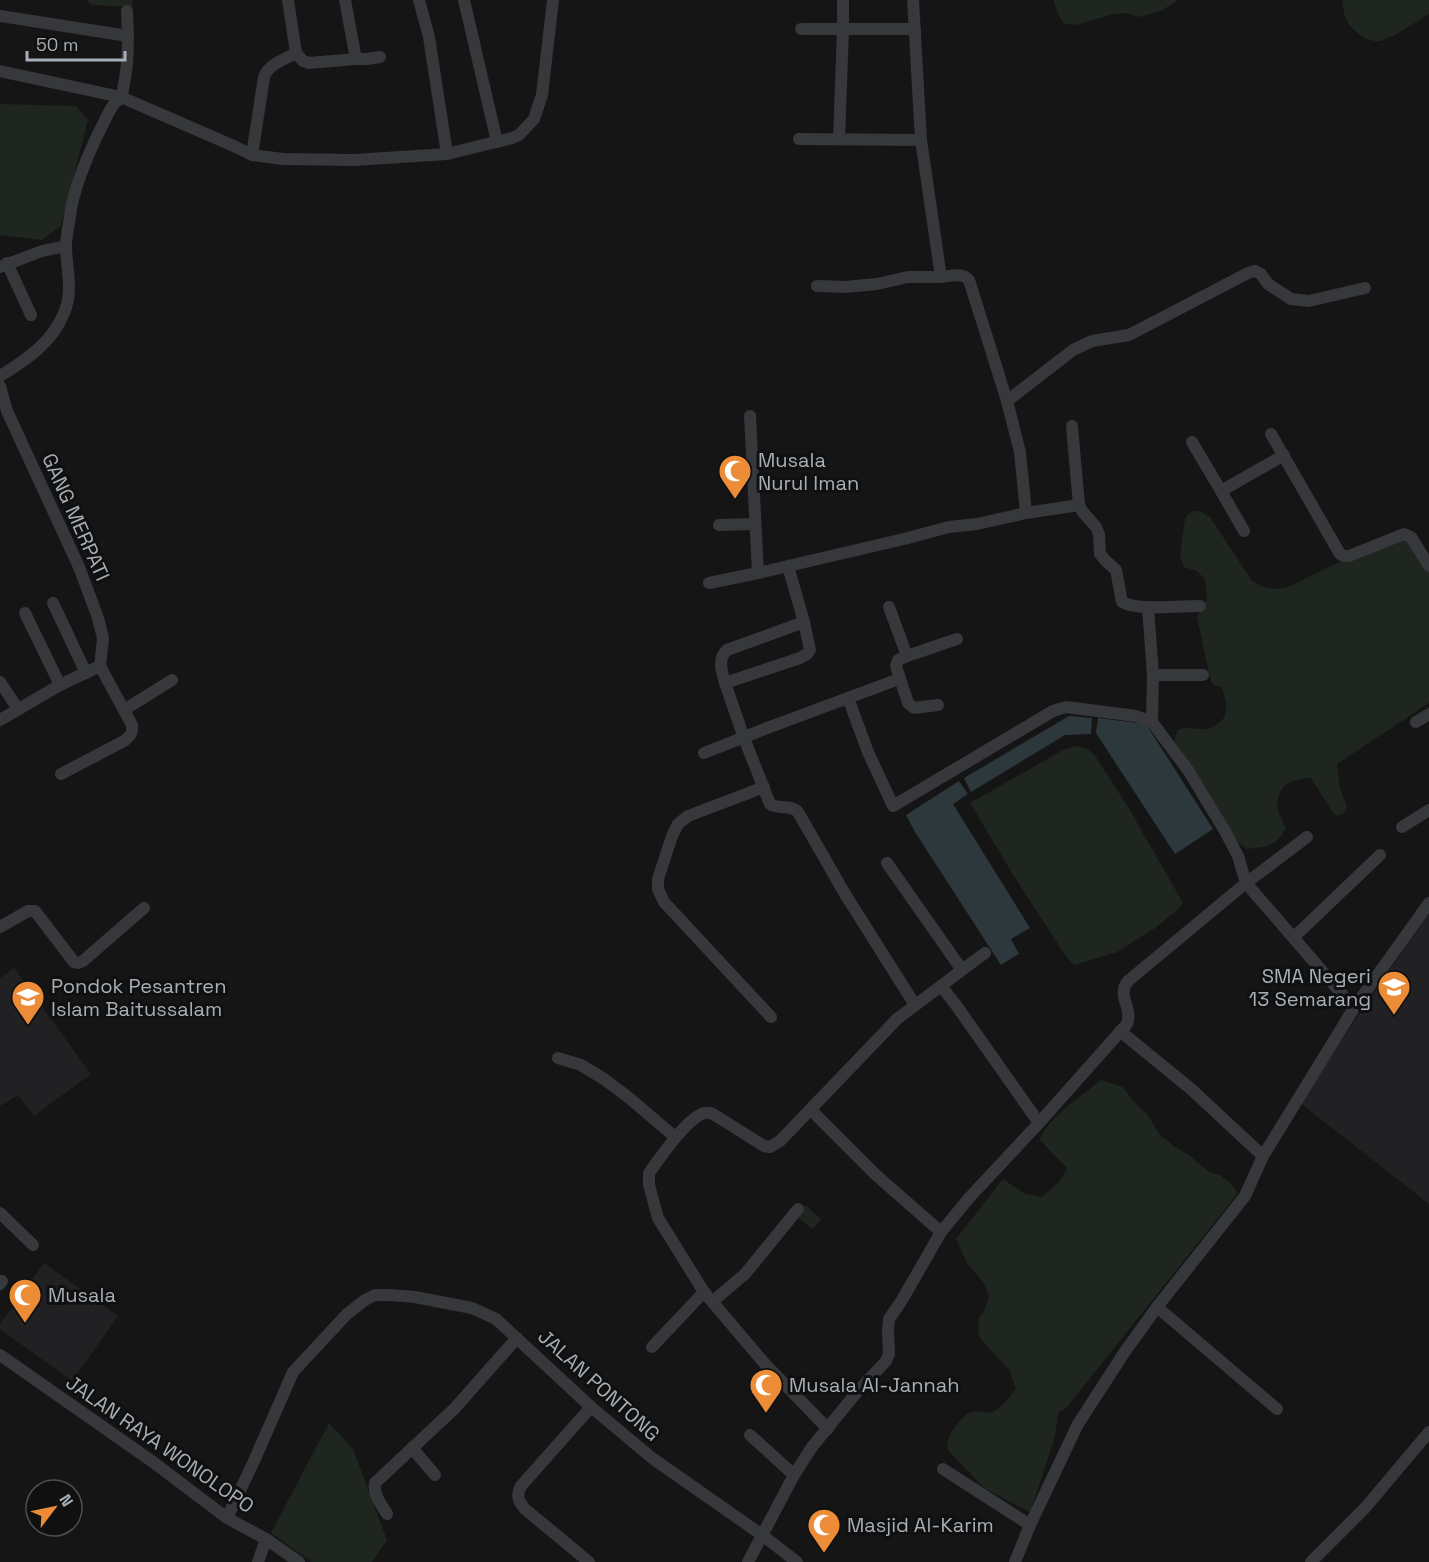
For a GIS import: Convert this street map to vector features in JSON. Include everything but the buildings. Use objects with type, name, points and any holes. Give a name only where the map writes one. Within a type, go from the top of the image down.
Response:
[{"type":"street","points":[[288,0],[296,53],[303,61],[309,63],[380,57]]},
{"type":"street","points":[[345,0],[356,59]]},
{"type":"street","points":[[419,0],[429,38],[447,154]]},
{"type":"street","points":[[464,0],[497,142]]},
{"type":"street","points":[[0,71],[121,97],[252,155],[283,159],[354,160],[447,154],[512,138],[519,135],[534,119],[542,95],[553,0]]},
{"type":"street","points":[[839,139],[843,0]]},
{"type":"street","points":[[913,0],[921,140],[941,278]]},
{"type":"street","points":[[0,377],[43,346],[64,314],[69,300],[66,246],[76,187],[106,116],[121,97],[128,65],[127,11]]},
{"type":"street","points":[[0,16],[128,36]]},
{"type":"street","points":[[801,29],[915,29]]},
{"type":"street","points":[[252,155],[267,70],[296,53]]},
{"type":"street","points":[[799,139],[921,140]]},
{"type":"street","points":[[31,315],[4,265],[42,251],[66,246]]},
{"type":"street","points":[[1007,400],[1073,350],[1092,341],[1129,335],[1248,273],[1255,271],[1261,274],[1268,284],[1291,299],[1310,301],[1365,288]]},
{"type":"street","points":[[817,286],[845,287],[908,278],[941,278],[961,275],[969,280],[1007,400],[1020,452],[1026,513]]},
{"type":"street","name":"GANG MERPATI","points":[[0,386],[7,411],[79,567],[98,618],[103,639],[100,666]]},
{"type":"street","points":[[750,416],[758,573]]},
{"type":"street","points":[[1072,426],[1079,505],[1096,527],[1099,534],[1100,554],[1116,570],[1122,602],[1148,607],[1200,606]]},
{"type":"street","points":[[1271,434],[1340,554],[1349,556],[1404,534],[1411,537],[1429,566]]},
{"type":"street","points":[[1192,442],[1244,531]]},
{"type":"street","points":[[1221,491],[1284,455]]},
{"type":"street","points":[[709,583],[949,527],[1079,505]]},
{"type":"street","points":[[719,525],[754,524]]},
{"type":"street","points":[[725,683],[807,654],[810,650],[788,566]]},
{"type":"street","points":[[53,603],[86,673]]},
{"type":"street","points":[[889,607],[907,656]]},
{"type":"street","points":[[1148,607],[1153,675],[1152,722]]},
{"type":"street","points":[[25,613],[60,686]]},
{"type":"street","points":[[804,622],[723,653],[721,660],[725,683],[770,804],[792,808],[798,812],[915,1005]]},
{"type":"street","points":[[938,705],[911,707],[899,679],[896,663],[907,656],[957,639]]},
{"type":"street","points":[[0,720],[100,666],[132,725],[133,732],[130,737],[61,774]]},
{"type":"street","points":[[1153,675],[1203,675]]},
{"type":"street","points":[[704,753],[899,679]]},
{"type":"street","points":[[124,710],[172,680]]},
{"type":"street","points":[[0,682],[18,709]]},
{"type":"street","points":[[848,698],[868,752],[893,806],[1053,711],[1066,707],[1136,716],[1152,722],[1188,770],[1225,831],[1238,856],[1246,883],[1354,1008]]},
{"type":"street","points":[[1416,722],[1429,714]]},
{"type":"street","points":[[764,787],[688,816],[678,824],[658,879],[658,889],[664,902],[771,1017]]},
{"type":"street","points":[[1402,827],[1429,810]]},
{"type":"street","points":[[748,1562],[794,1475],[812,1447],[886,1361],[889,1354],[890,1319],[941,1232],[1127,1024],[1129,1017],[1122,993],[1123,987],[1246,883],[1307,837]]},
{"type":"street","points":[[1294,937],[1380,855]]},
{"type":"street","points":[[887,863],[962,970]]},
{"type":"street","points":[[1015,1562],[1078,1424],[1157,1307],[1245,1196],[1263,1156],[1354,1008],[1429,903]]},
{"type":"street","points":[[0,927],[28,911],[35,911],[74,962],[78,963],[144,908]]},
{"type":"street","points":[[828,1429],[765,1364],[708,1296],[658,1218],[649,1185],[649,1173],[675,1137],[701,1114],[707,1112],[764,1146],[770,1147],[780,1141],[897,1020],[985,953]]},
{"type":"street","points":[[941,986],[1039,1123]]},
{"type":"street","points":[[1120,1031],[1191,1089],[1263,1156]]},
{"type":"street","points":[[558,1058],[581,1065],[604,1079],[675,1137]]},
{"type":"street","points":[[811,1110],[876,1175],[941,1232]]},
{"type":"street","points":[[652,1347],[708,1296],[745,1274],[798,1209]]},
{"type":"street","points":[[2,1218],[33,1245]]},
{"type":"street","points":[[227,1518],[293,1372],[347,1314],[365,1300],[375,1295],[389,1295],[415,1297],[472,1308],[496,1319],[517,1338]]},
{"type":"street","points":[[1157,1307],[1277,1409]]},
{"type":"street","name":"JALAN PONTONG","points":[[387,1514],[375,1492],[375,1483],[454,1409],[517,1338],[591,1407],[652,1458],[762,1535],[796,1562]]},
{"type":"street","name":"JALAN RAYA WONOLOPO","points":[[0,1355],[153,1462],[227,1518],[266,1539],[299,1562]]},
{"type":"street","points":[[589,1562],[525,1509],[518,1498],[518,1493],[521,1486],[591,1407]]},
{"type":"street","points":[[1319,1559],[1429,1432]]},
{"type":"street","points":[[750,1435],[794,1475]]},
{"type":"street","points":[[412,1448],[435,1474]]},
{"type":"street","points":[[943,1468],[1030,1525]]},
{"type":"street","points":[[258,1562],[266,1539]]},
{"type":"shaded area","points":[[86,0],[133,0],[132,7],[92,5]]},
{"type":"shaded area","points":[[1054,0],[1178,0],[1161,11],[1138,17],[1126,13],[1113,14],[1076,25],[1064,24],[1057,12]]},
{"type":"shaded area","points":[[1342,0],[1429,0],[1429,14],[1391,37],[1375,41],[1362,36],[1348,23]]},
{"type":"shaded area","points":[[0,104],[76,106],[88,120],[61,226],[42,240],[0,235]]},
{"type":"shaded area","points":[[1193,511],[1199,511],[1210,517],[1252,581],[1264,587],[1276,589],[1288,587],[1364,550],[1411,539],[1429,572],[1429,703],[1337,764],[1340,789],[1347,807],[1344,813],[1338,816],[1333,813],[1311,778],[1297,780],[1286,785],[1279,795],[1278,802],[1279,812],[1286,828],[1270,845],[1246,849],[1237,841],[1206,787],[1174,742],[1177,731],[1184,728],[1211,728],[1223,719],[1226,711],[1222,687],[1211,682],[1197,617],[1207,599],[1205,579],[1197,571],[1184,567],[1180,556],[1185,519]]},
{"type":"shaded area","points":[[1069,716],[1092,718],[1091,734],[1065,735],[971,792],[964,778]]},
{"type":"shaded area","points":[[1098,718],[1146,724],[1213,829],[1175,854],[1096,733]]},
{"type":"shaded area","points":[[1076,746],[1094,754],[1128,807],[1183,903],[1155,928],[1117,952],[1074,965],[1065,955],[1012,873],[970,803],[1063,750]]},
{"type":"shaded area","points":[[959,781],[968,794],[953,804],[1030,928],[1011,939],[1019,954],[1001,965],[906,815]]},
{"type":"shaded area","name":"SMA Negeri 13 Semarang","points":[[1429,913],[1429,1204],[1299,1102]]},
{"type":"shaded area","name":"Pondok Pesantren Islam Baitussalam","points":[[14,968],[91,1074],[34,1116],[18,1095],[0,1106],[0,978]]},
{"type":"shaded area","points":[[1101,1080],[1123,1087],[1147,1114],[1160,1135],[1209,1172],[1220,1175],[1238,1193],[1067,1407],[1058,1413],[1055,1437],[1030,1512],[984,1488],[948,1450],[949,1437],[965,1416],[972,1412],[993,1412],[1016,1389],[1010,1371],[979,1337],[979,1318],[989,1297],[984,1283],[967,1263],[956,1239],[1003,1179],[1025,1194],[1042,1197],[1060,1181],[1067,1168],[1040,1140],[1044,1131],[1058,1115]]},
{"type":"shaded area","points":[[805,1205],[821,1219],[813,1229],[796,1216]]},
{"type":"shaded area","points":[[44,1263],[118,1316],[72,1381],[0,1329],[0,1324]]},
{"type":"shaded area","points":[[329,1423],[353,1449],[387,1540],[372,1562],[312,1562],[271,1533]]},
{"type":"place","name":"Musala Nurul Iman","points":[[735,500]]},
{"type":"place","name":"SMA Negeri 13 Semarang","points":[[1394,1016]]},
{"type":"place","name":"Pondok Pesantren Islam Baitussalam","points":[[28,1026]]},
{"type":"place","name":"Musala","points":[[25,1324]]},
{"type":"place","name":"Musala Al-Jannah","points":[[766,1414]]},
{"type":"place","name":"Masjid Al-Karim","points":[[824,1554]]}]
